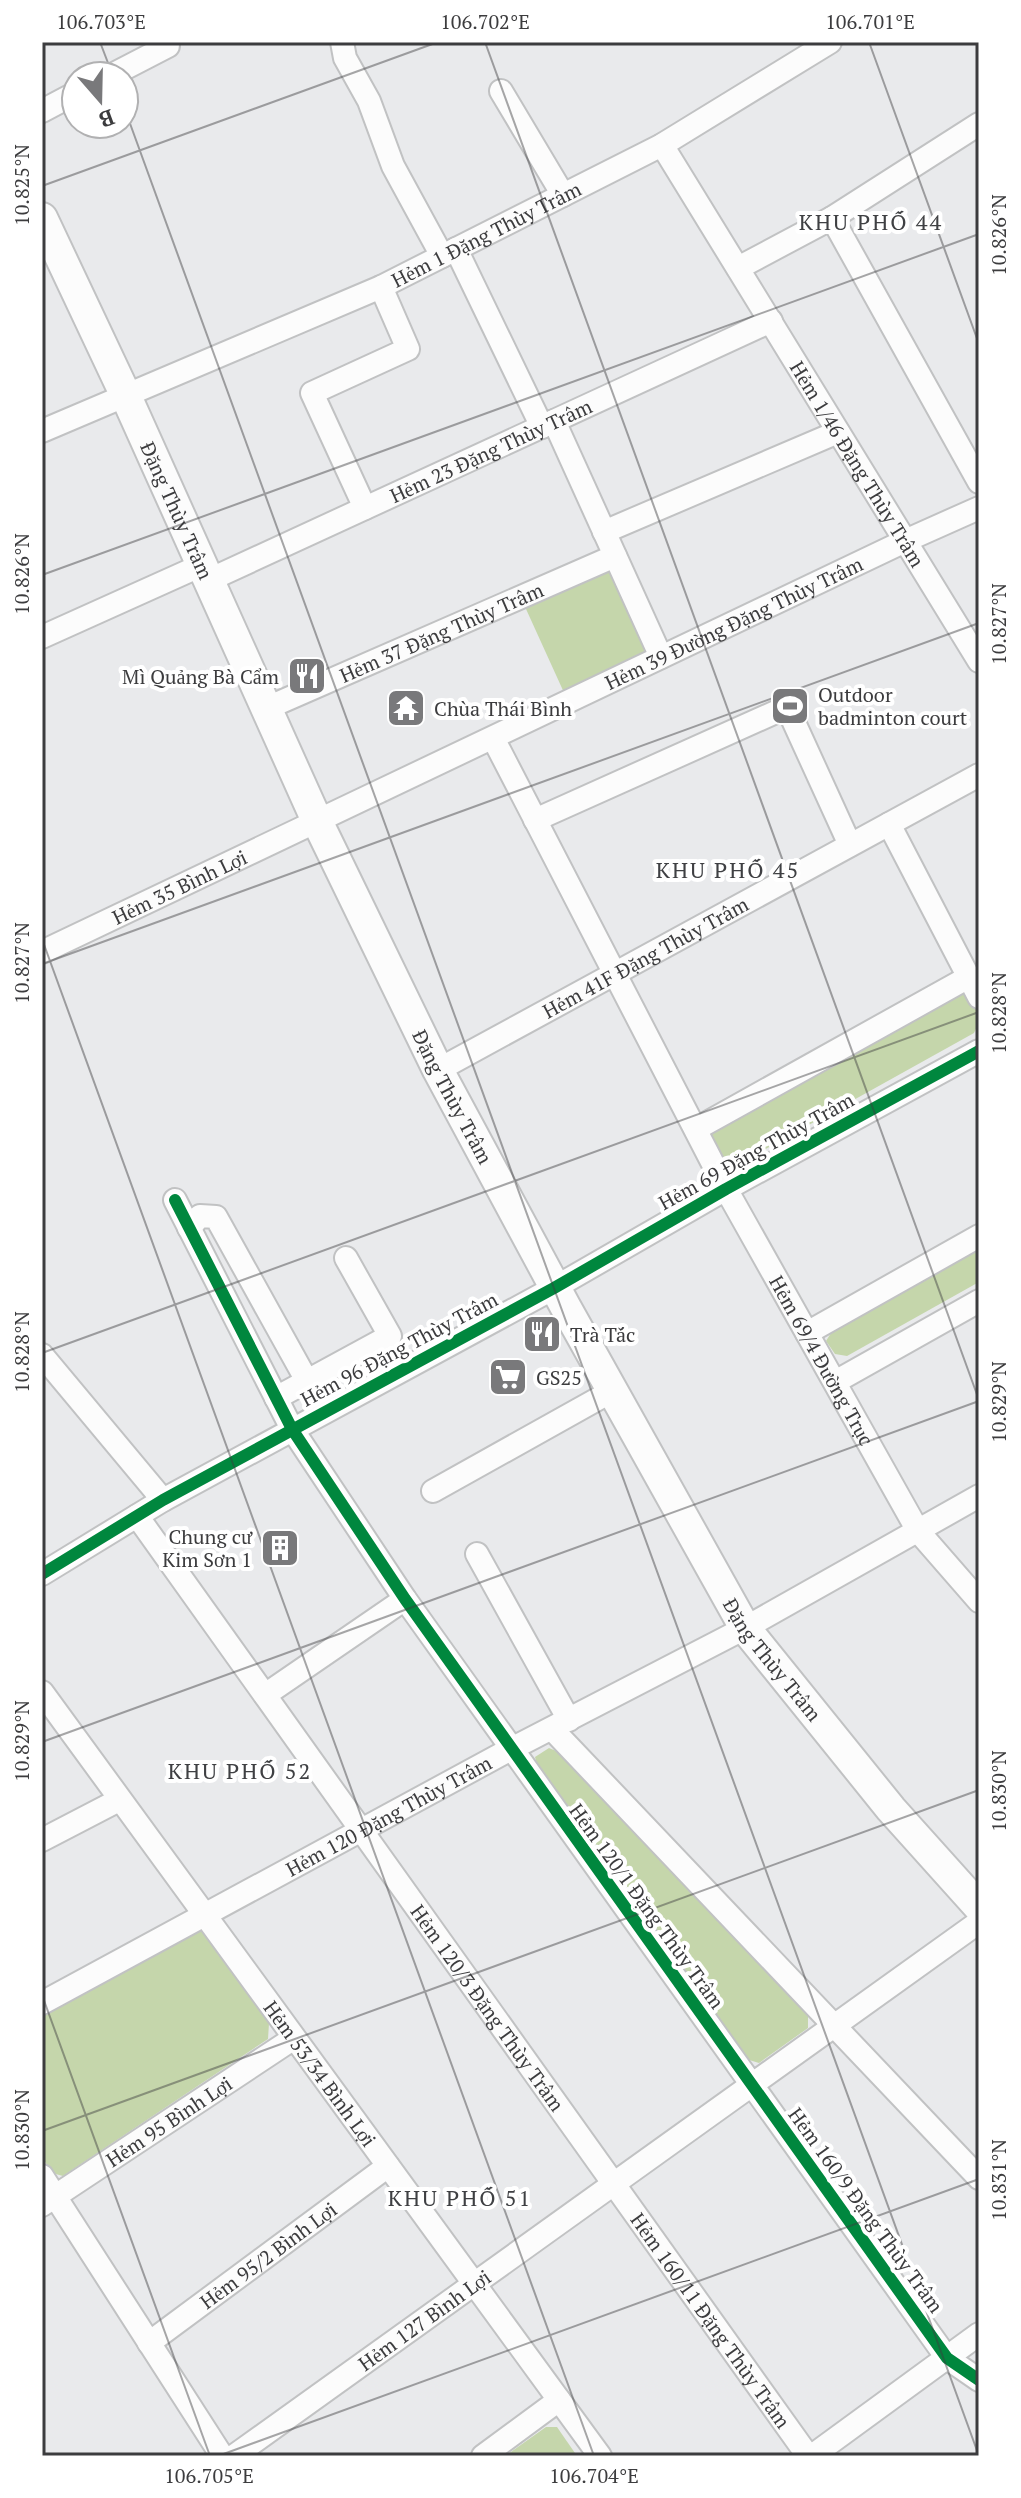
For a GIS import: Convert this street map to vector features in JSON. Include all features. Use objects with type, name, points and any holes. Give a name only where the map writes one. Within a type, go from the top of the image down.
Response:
[{"type":"main road","name":"Đặng Thùy Trâm","points":[[42,218],[125,394],[317,821],[438,1070],[554,1288],[745,1628],[891,1809],[979,1907]]},
{"type":"street","points":[[342,42],[345,58],[369,101],[393,166],[449,252],[548,424],[604,532],[661,657]]},
{"type":"street","name":"Hẻm 1 Đặng Thùy Trâm","points":[[42,431],[381,287],[662,145],[830,42]]},
{"type":"street","points":[[140,60],[168,46]]},
{"type":"street","points":[[501,91],[563,195]]},
{"type":"street","points":[[42,111],[60,101]]},
{"type":"street","points":[[738,268],[832,218],[979,124]]},
{"type":"street","name":"Hẻm 1/46 Đặng Thùy Trâm","points":[[662,145],[979,661]]},
{"type":"street","points":[[832,218],[979,482]]},
{"type":"street","points":[[365,508],[312,393],[408,349],[381,287]]},
{"type":"street","name":"Hẻm 23 Đặng Thùy Trâm","points":[[42,637],[365,508],[771,321]]},
{"type":"street","points":[[604,532],[838,432]]},
{"type":"street","name":"Hẻm 39 Đường Đặng Thùy Trâm","points":[[317,821],[979,508]]},
{"type":"street","name":"Hẻm 37 Đặng Thùy Trâm","points":[[267,708],[615,556]]},
{"type":"street","points":[[535,820],[787,707],[850,845]]},
{"type":"street","name":"Hẻm 69/4 Đường Trục","points":[[493,738],[726,1189],[918,1531],[979,1601]]},
{"type":"street","name":"Hẻm 41F Đặng Thùy Trâm","points":[[438,1070],[979,775]]},
{"type":"street","name":"Hẻm 35 Bình Lợi","points":[[42,952],[317,821]]},
{"type":"street","points":[[889,824],[979,997]]},
{"type":"street","points":[[696,1129],[967,978]]},
{"type":"street","name":"Hẻm 69 Đặng Thùy Trâm","points":[[554,1288],[726,1189],[979,1051]]},
{"type":"street","name":"Hẻm 120/1 Đặng Thùy Trâm","points":[[175,1200],[292,1429],[405,1599],[752,2085]]},
{"type":"street","points":[[189,1228],[200,1216],[216,1217],[307,1381]]},
{"type":"street","points":[[807,1333],[979,1236]]},
{"type":"street","points":[[276,1398],[390,1336],[346,1258]]},
{"type":"street","name":"Hẻm 96 Đặng Thùy Trâm","points":[[42,1574],[163,1500],[554,1288]]},
{"type":"street","points":[[835,1382],[979,1301]]},
{"type":"street","points":[[42,1355],[163,1500]]},
{"type":"street","points":[[433,1491],[612,1391]]},
{"type":"street","name":"Hẻm 120 Đặng Thùy Trâm","points":[[42,2003],[511,1749],[745,1628],[979,1496]]},
{"type":"street","points":[[137,1516],[361,1830]]},
{"type":"street","name":"Hẻm 120/1 Đặng Thùy Trâm","points":[[477,1554],[561,1724],[835,2026],[979,2178]]},
{"type":"street","points":[[265,1695],[405,1599]]},
{"type":"street","name":"Hẻm 53/34 Bình Lợi","points":[[42,1692],[600,2456]]},
{"type":"street","points":[[42,1840],[119,1800]]},
{"type":"street","name":"Hẻm 120/3 Đặng Thùy Trâm","points":[[361,1830],[614,2184]]},
{"type":"street","name":"Hẻm 127 Bình Lợi","points":[[234,2456],[979,1922]]},
{"type":"street","name":"Hẻm 95 Bình Lợi","points":[[49,2200],[294,2038]]},
{"type":"street","name":"Hẻm 160/9 Đặng Thùy Trâm","points":[[752,2085],[947,2358],[979,2380]]},
{"type":"street","name":"Hẻm 95/2 Bình Lợi","points":[[149,2343],[388,2166]]},
{"type":"street","points":[[42,2176],[49,2200],[149,2343],[222,2456]]},
{"type":"street","name":"Hẻm 160/11 Đặng Thùy Trâm","points":[[614,2184],[810,2456]]},
{"type":"street","points":[[810,2456],[979,2334]]},
{"type":"street","points":[[483,2456],[559,2400]]},
{"type":"green space","points":[[616,558],[658,656],[566,697],[521,598]]},
{"type":"green space","points":[[957,993],[970,996],[975,1006],[978,1018],[974,1033],[735,1166],[722,1165],[709,1141],[713,1129]]},
{"type":"green space","points":[[979,1248],[979,1282],[847,1356],[835,1354],[826,1341],[831,1333]]},
{"type":"green space","points":[[549,1748],[561,1753],[808,2015],[808,2028],[759,2063],[746,2059],[538,1768],[535,1757]]},
{"type":"green space","points":[[192,1932],[205,1932],[269,2023],[268,2039],[63,2176],[52,2173],[42,2157],[42,2013]]},
{"type":"green space","points":[[546,2427],[557,2427],[577,2456],[505,2456]]},
{"type":"cycle path","points":[[42,1574],[163,1500],[554,1288],[726,1189],[979,1051]]},
{"type":"cycle path","points":[[175,1200],[292,1429],[405,1599],[947,2358],[979,2380]]},
{"type":"place","name":"Mì Quảng Bà Cẩm","points":[[307,676]]},
{"type":"place","name":"Outdoor badminton court","points":[[790,706]]},
{"type":"place","name":"Chùa Thái Bình","points":[[406,708]]},
{"type":"place","name":"Trà Tắc","points":[[542,1334]]},
{"type":"place","name":"GS25","points":[[508,1377]]},
{"type":"place","name":"Chung cư Kim Sơn 1","points":[[280,1548]]},
{"type":"district","name":"KHU PHỐ 44","points":[[871,221]]},
{"type":"district","name":"KHU PHỐ 45","points":[[728,869]]},
{"type":"district","name":"KHU PHỐ 52","points":[[240,1770]]},
{"type":"district","name":"KHU PHỐ 51","points":[[460,2197]]}]
